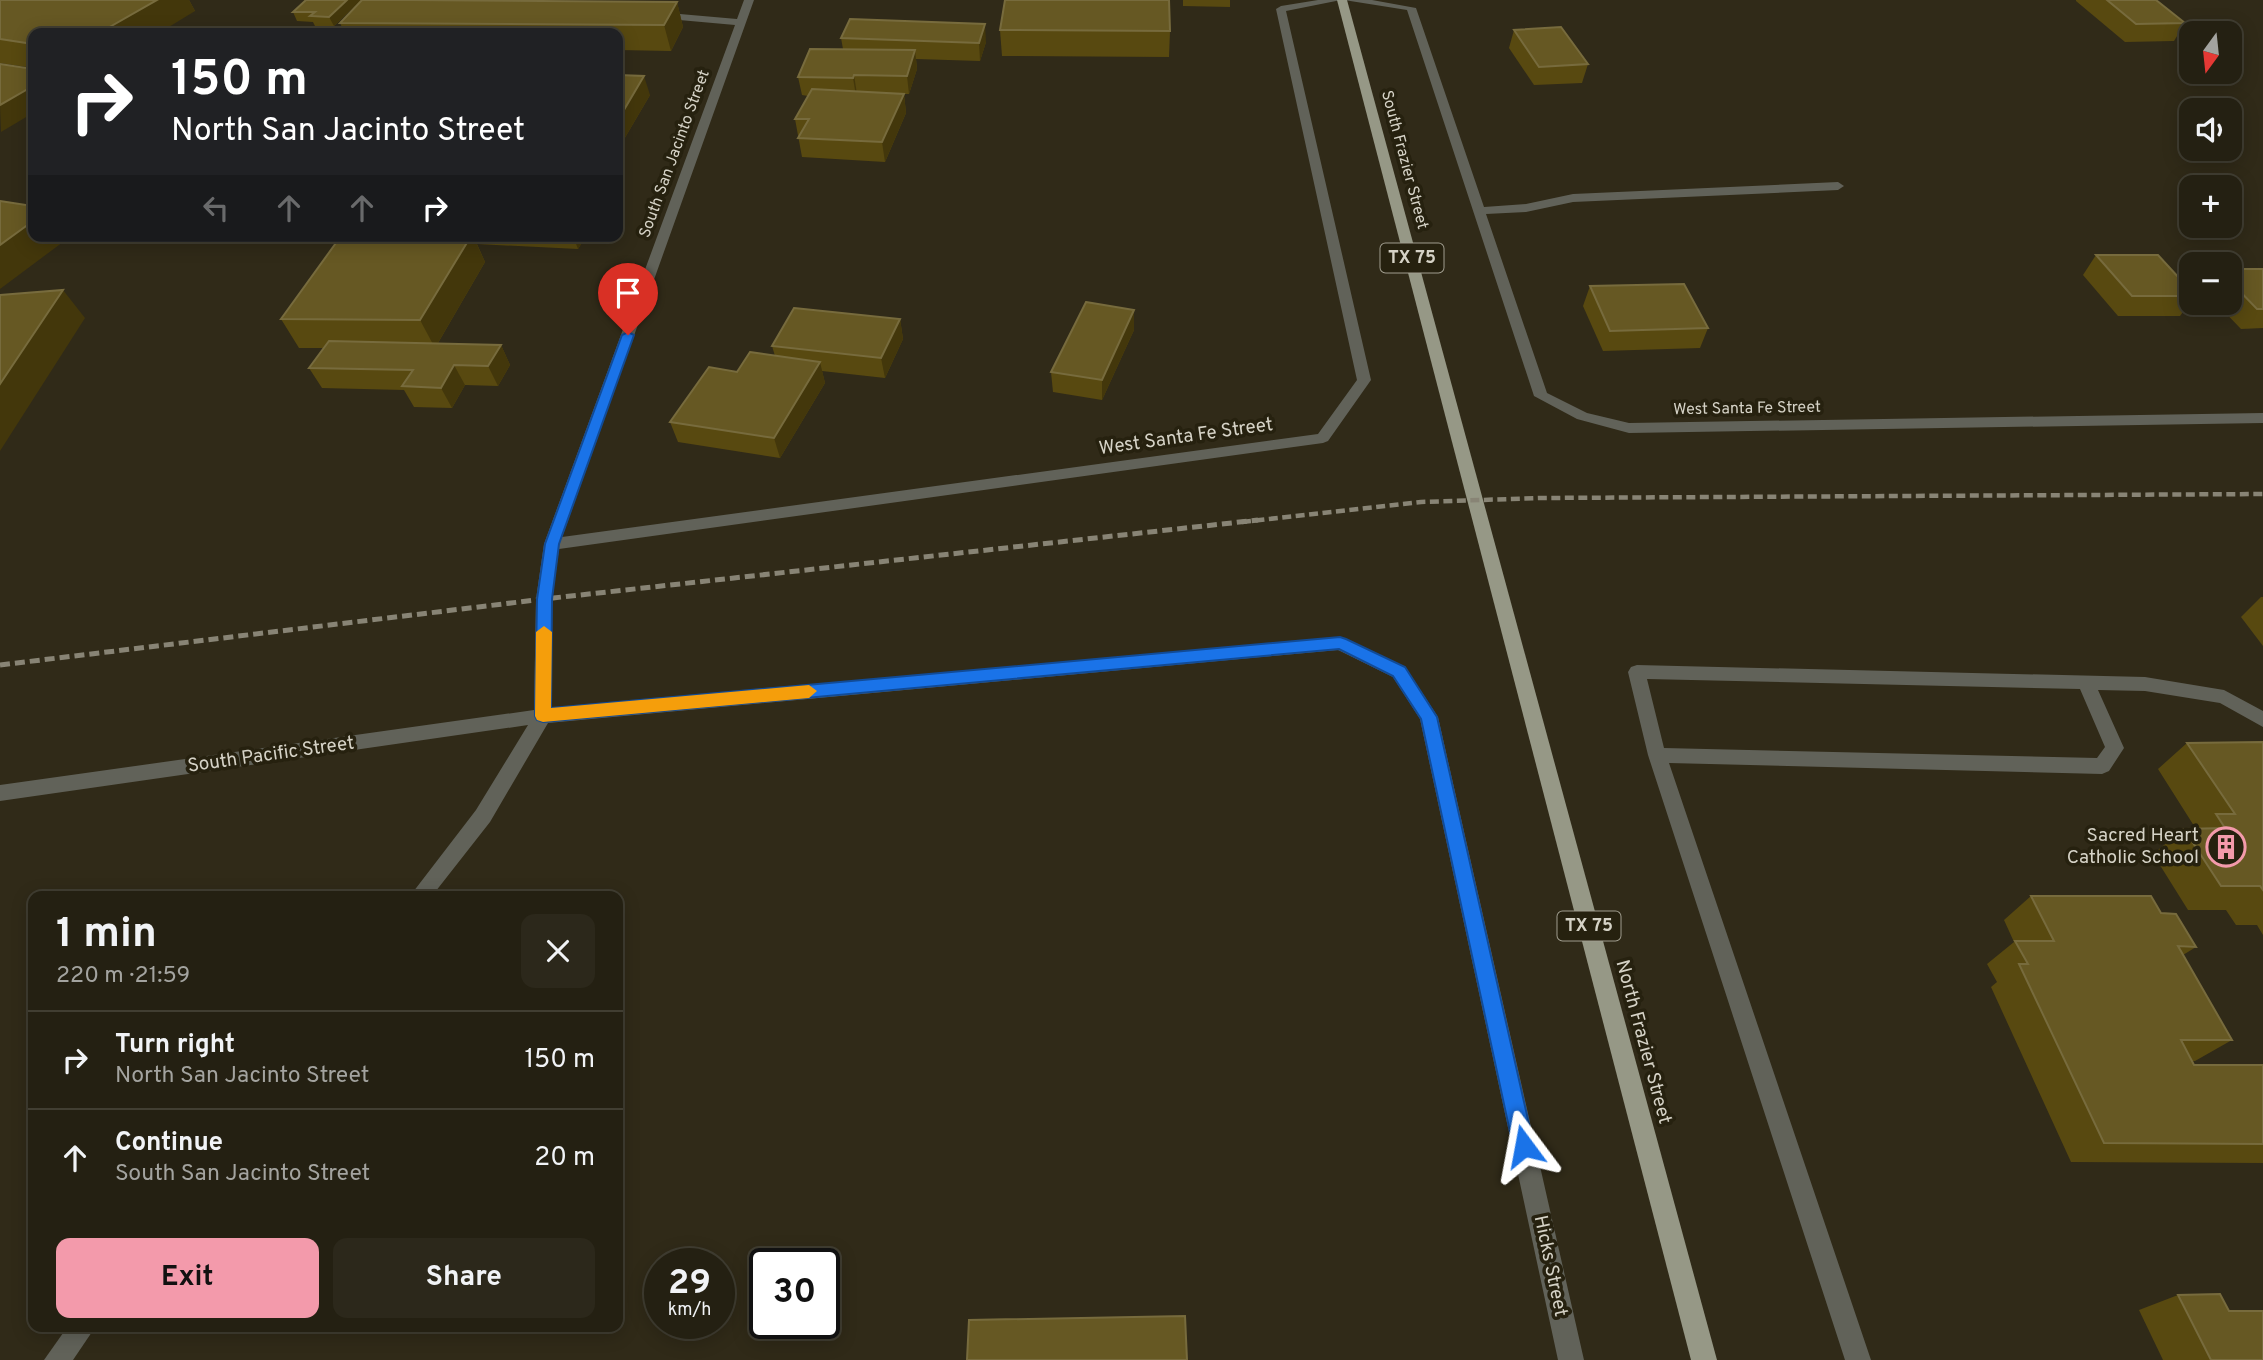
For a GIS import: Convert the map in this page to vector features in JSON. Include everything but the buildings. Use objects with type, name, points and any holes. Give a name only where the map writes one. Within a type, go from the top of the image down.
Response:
[{"type":"main road","name":"South Frazier Street","points":[[1342,0],[1475,492]]},
{"type":"main road","name":"North Frazier Street","points":[[1475,492],[1704,1360]]},
{"type":"street","name":"South San Jacinto Street","points":[[543,716],[544,599],[552,544],[749,0]]},
{"type":"street","name":"West Santa Fe Street","points":[[552,544],[1324,438],[1364,380],[1281,9],[1336,0]]},
{"type":"street","name":"West Santa Fe Street","points":[[1349,0],[1410,8],[1541,396],[1582,416],[1629,428],[2263,418]]},
{"type":"street","points":[[647,15],[741,22]]},
{"type":"street","points":[[1479,211],[1526,208],[1573,198],[1838,186]]},
{"type":"street","name":"Hicks Street","points":[[543,716],[1340,643],[1399,672],[1429,717],[1571,1360]]},
{"type":"street","points":[[1858,1360],[1657,755],[1637,672],[2145,684],[2224,697],[2263,720]]},
{"type":"street","points":[[1657,755],[2102,766],[2115,748],[2085,681]]},
{"type":"street","points":[[424,891],[483,816],[543,716]]},
{"type":"street","name":"South Pacific Street","points":[[0,793],[543,716]]},
{"type":"street","points":[[57,1360],[79,1332]]},
{"type":"railway","points":[[1242,522],[1421,502],[1541,498],[2263,494]]},
{"type":"railway","points":[[0,665],[544,599],[1258,520]]},
{"type":"slow traffic","points":[[544,632],[543,716],[809,691]]},
{"type":"place","name":"Sacred Heart Catholic School","points":[[2226,847]]},
{"type":"route","points":[[628,335],[552,544],[544,599],[543,716],[1340,643],[1399,672],[1429,717],[1524,1146]]}]
